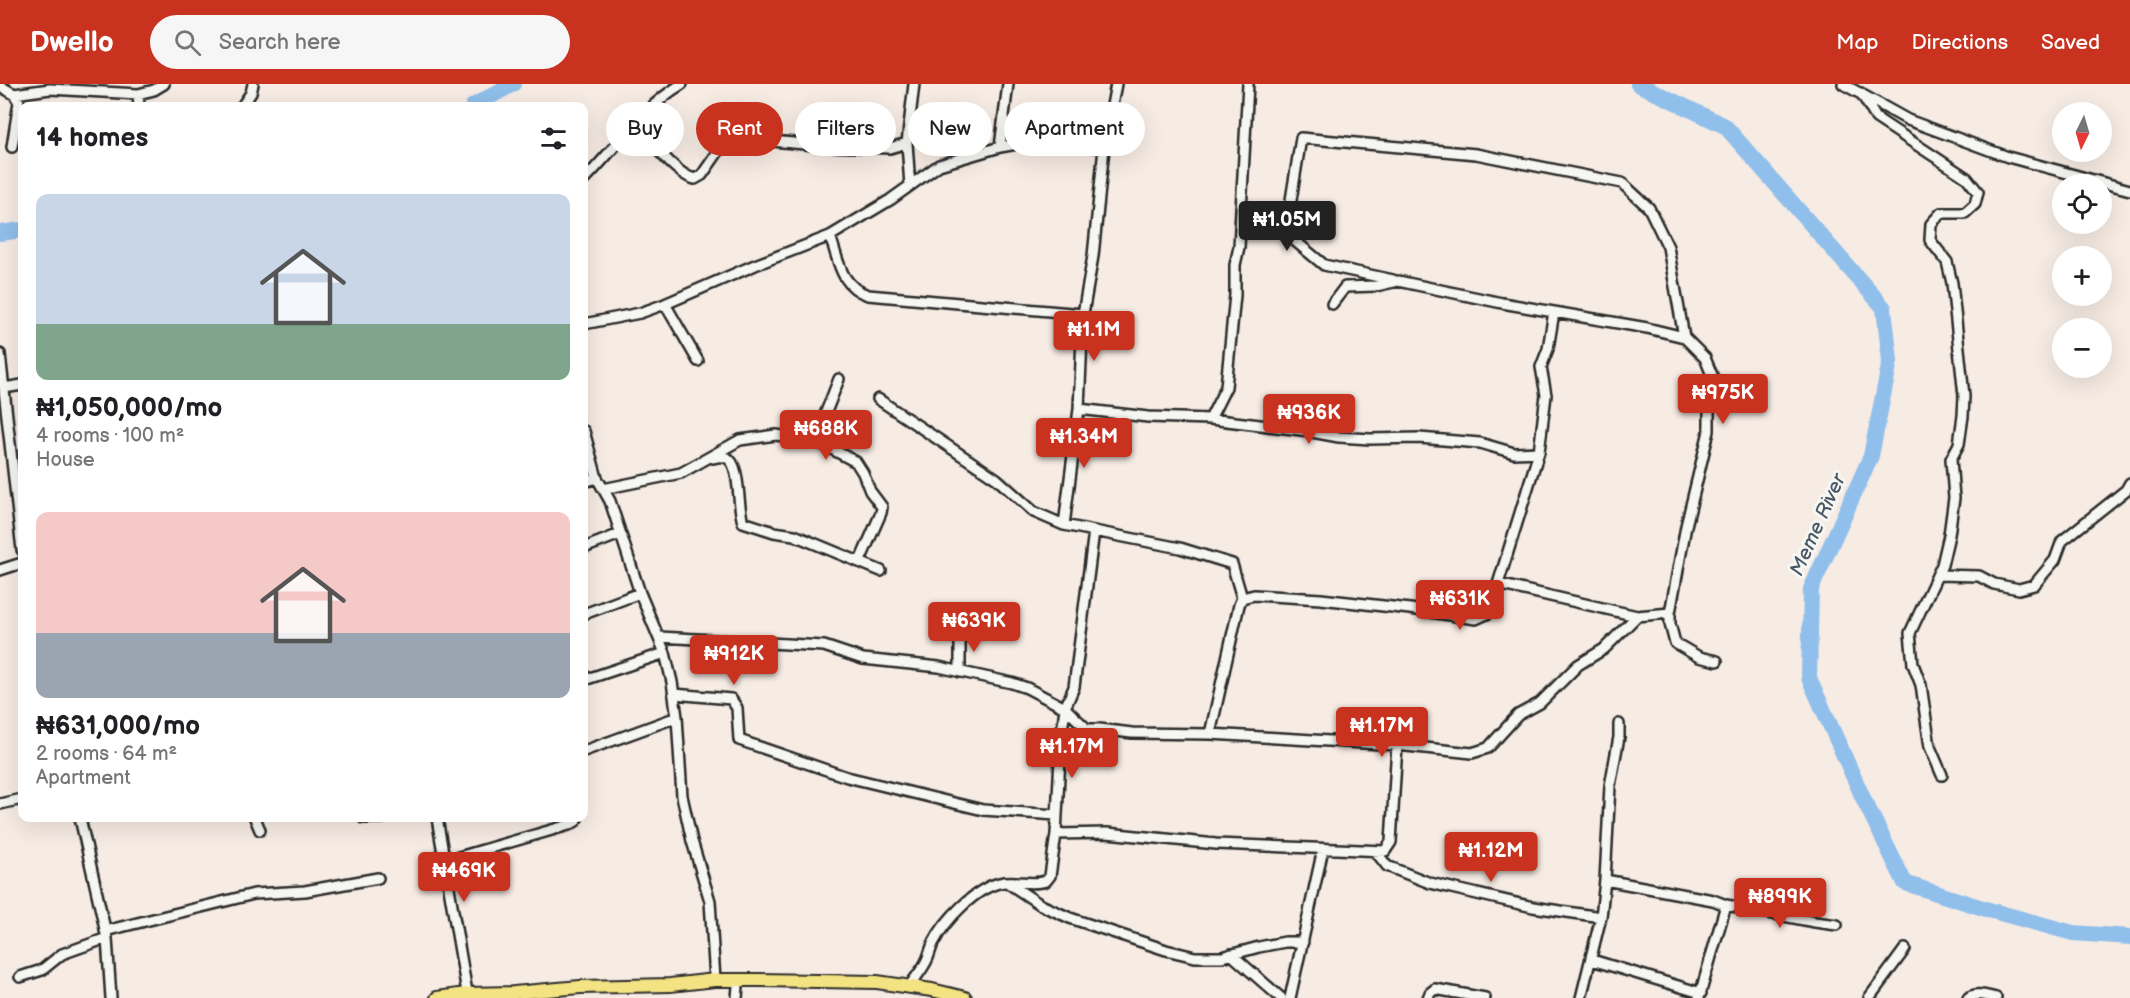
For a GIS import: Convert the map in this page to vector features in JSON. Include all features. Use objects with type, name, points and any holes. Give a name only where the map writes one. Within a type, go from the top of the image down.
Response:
[{"type":"main road","points":[[437,998],[580,987],[670,985],[715,980],[877,982],[965,998]]},
{"type":"main road","points":[[515,998],[583,992],[737,992],[827,984],[875,988],[928,998]]},
{"type":"street","points":[[14,94],[50,89],[138,94],[154,90],[164,84]]},
{"type":"street","points":[[245,102],[251,93],[253,84]]},
{"type":"street","points":[[657,102],[682,84]]},
{"type":"street","points":[[910,186],[907,142],[914,84]]},
{"type":"street","points":[[1000,147],[1008,84]]},
{"type":"street","points":[[1113,102],[1116,84]]},
{"type":"street","points":[[1210,419],[1226,387],[1236,295],[1235,265],[1239,247],[1248,84]]},
{"type":"street","points":[[1843,84],[1908,120],[2008,157],[2130,190]]},
{"type":"street","points":[[0,86],[14,94],[19,102]]},
{"type":"street","points":[[1861,93],[1876,118],[1967,178],[1978,192],[1975,204],[1965,213],[1941,213],[1931,224],[1930,240],[1947,262],[1952,283],[1964,396],[1959,444],[1951,459],[1954,498],[1949,535],[1942,565],[1910,633],[1913,664],[1921,685],[1930,747],[1942,775]]},
{"type":"street","points":[[138,94],[139,102]]},
{"type":"street","points":[[12,147],[18,108]]},
{"type":"street","points":[[665,156],[687,178],[695,179],[702,175],[720,149],[740,138],[826,146],[890,148],[907,142]]},
{"type":"street","points":[[1684,337],[1668,248],[1649,208],[1622,183],[1476,154],[1301,138],[1291,200],[1294,241],[1324,265],[1502,303],[1647,328],[1684,337],[1705,358],[1714,380],[1709,407],[1709,431],[1686,526],[1670,624],[1676,644],[1699,657],[1716,661]]},
{"type":"street","points":[[588,323],[640,313],[665,304],[830,236],[939,165],[1004,146]]},
{"type":"street","points":[[588,175],[606,155]]},
{"type":"street","points":[[1064,525],[1079,409],[1083,314],[1093,256],[1103,156]]},
{"type":"street","points":[[830,236],[845,280],[852,288],[868,295],[1083,314]]},
{"type":"street","points":[[1332,304],[1345,287],[1376,286],[1398,281]]},
{"type":"street","points":[[665,304],[698,361]]},
{"type":"street","points":[[1242,598],[1254,595],[1321,599],[1476,619],[1487,614],[1539,452],[1546,395],[1541,367],[1548,349],[1554,312]]},
{"type":"street","points":[[0,354],[18,476]]},
{"type":"street","points":[[815,440],[839,379]]},
{"type":"street","points":[[4,388],[18,386]]},
{"type":"street","points":[[878,399],[997,479],[1034,512],[1064,525],[1180,548],[1232,564],[1242,598],[1210,734]]},
{"type":"street","points":[[1079,409],[1148,417],[1210,419],[1339,437],[1419,438],[1480,443],[1514,453],[1539,452]]},
{"type":"street","points":[[603,489],[681,474],[740,441],[776,435],[815,440],[856,462],[870,490],[882,507],[860,561]]},
{"type":"street","points":[[588,445],[597,478],[610,501],[640,593],[659,637],[674,694],[682,796],[710,901],[715,980]]},
{"type":"street","points":[[710,458],[727,458],[733,463],[743,522],[774,532],[794,535],[882,572]]},
{"type":"street","points":[[588,481],[597,478]]},
{"type":"street","points":[[1937,575],[1979,576],[1994,584],[2019,589],[2034,585],[2055,560],[2062,542],[2126,490],[2130,483]]},
{"type":"street","points":[[909,987],[927,962],[934,942],[971,898],[988,887],[1006,882],[1039,884],[1050,876],[1058,815],[1061,739],[1065,708],[1074,687],[1094,531]]},
{"type":"street","points":[[588,546],[620,534]]},
{"type":"street","points":[[0,570],[18,564]]},
{"type":"street","points":[[1498,584],[1637,615],[1670,613]]},
{"type":"street","points":[[588,612],[640,593]]},
{"type":"street","points":[[1061,739],[1087,729],[1132,733],[1210,734],[1472,753],[1488,748],[1518,715],[1540,703],[1578,665],[1604,649],[1637,615]]},
{"type":"street","points":[[960,634],[960,672]]},
{"type":"street","points":[[659,637],[824,646],[863,658],[939,667],[1027,688],[1065,708],[1087,729]]},
{"type":"street","points":[[588,679],[664,653]]},
{"type":"street","points":[[674,694],[731,699],[737,708],[739,740],[847,777],[983,810],[1058,815]]},
{"type":"street","points":[[588,749],[677,717]]},
{"type":"street","points":[[1581,998],[1601,917],[1610,786],[1619,724]]},
{"type":"street","points":[[1056,834],[1107,833],[1216,844],[1385,851],[1391,842],[1397,746]]},
{"type":"street","points":[[0,804],[18,800]]},
{"type":"street","points":[[81,822],[106,935],[111,998]]},
{"type":"street","points":[[257,822],[260,830]]},
{"type":"street","points":[[438,822],[467,996]]},
{"type":"street","points":[[445,861],[574,822]]},
{"type":"street","points":[[1290,998],[1323,849]]},
{"type":"street","points":[[1376,852],[1387,866],[1430,883],[1533,907],[1601,917]]},
{"type":"street","points":[[20,977],[42,970],[62,954],[106,935],[254,894],[305,891],[378,878]]},
{"type":"street","points":[[1605,880],[1838,925]]},
{"type":"street","points":[[1006,882],[1041,905],[1070,918],[1166,950],[1196,957],[1222,957],[1285,942],[1303,942]]},
{"type":"street","points":[[1592,960],[1700,995],[1726,904]]},
{"type":"street","points":[[1869,998],[1905,949]]},
{"type":"street","points":[[1231,954],[1281,998]]},
{"type":"street","points":[[1428,998],[1435,989],[1443,989],[1485,998]]},
{"type":"street","points":[[1968,998],[1983,995],[1996,998]]},
{"type":"waterway","points":[[480,102],[513,84]]},
{"type":"waterway","name":"Meme River","points":[[1638,84],[1725,126],[1884,308],[1890,361],[1871,456],[1811,589],[1809,678],[1864,800],[1905,883],[1989,910],[2073,933],[2130,937]]},
{"type":"waterway","points":[[0,233],[18,231]]}]
